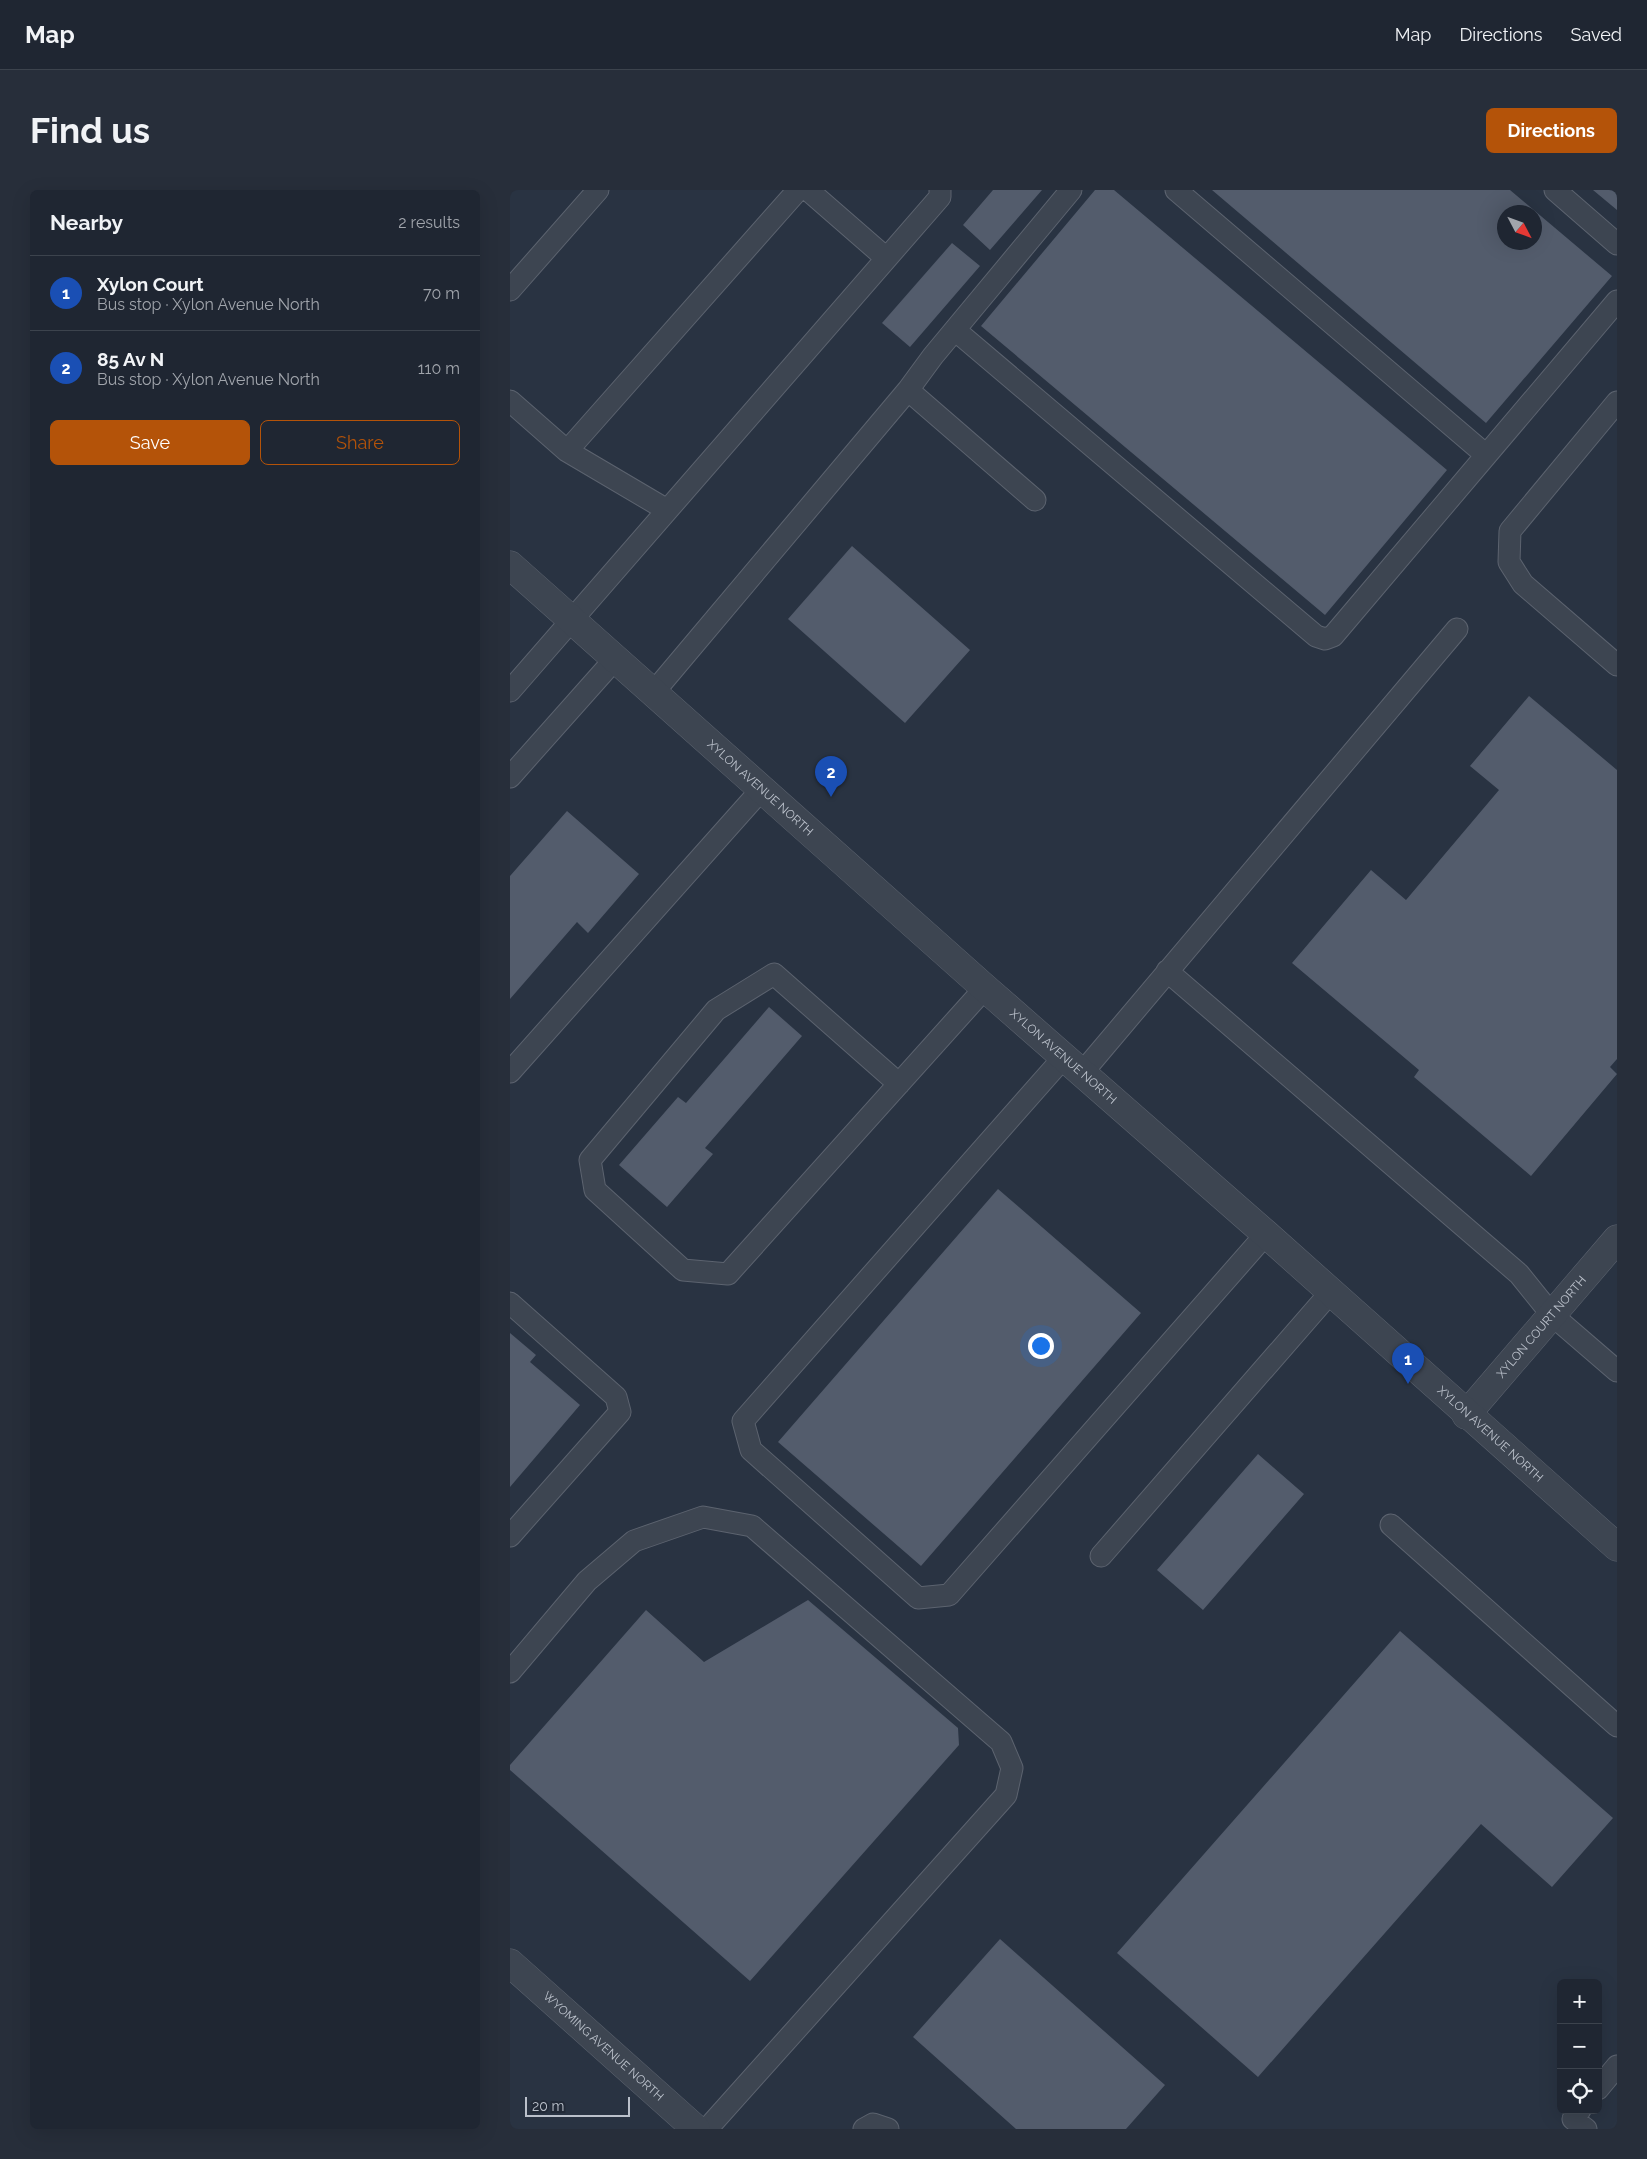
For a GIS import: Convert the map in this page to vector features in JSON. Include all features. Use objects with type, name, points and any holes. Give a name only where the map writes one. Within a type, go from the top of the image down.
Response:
[{"type":"street","name":"XYLON AVENUE NORTH","points":[[510,565],[984,988],[1266,1234],[1466,1415],[1617,1547]]},
{"type":"street","name":"XYLON COURT NORTH","points":[[1466,1415],[1617,1239]]},
{"type":"street","name":"WYOMING AVENUE NORTH","points":[[510,1963],[696,2129]]},
{"type":"lane","points":[[510,290],[598,190]]},
{"type":"lane","points":[[568,451],[798,190]]},
{"type":"lane","points":[[808,190],[886,258]]},
{"type":"lane","points":[[510,691],[940,197],[940,190]]},
{"type":"lane","points":[[653,693],[908,390],[954,330],[1071,190]]},
{"type":"lane","points":[[1176,190],[1486,455]]},
{"type":"lane","points":[[1555,190],[1617,244]]},
{"type":"lane","points":[[954,330],[1316,636],[1325,639],[1333,636],[1617,301]]},
{"type":"lane","points":[[908,390],[1035,500]]},
{"type":"lane","points":[[510,401],[568,451],[667,510]]},
{"type":"lane","points":[[1617,402],[1510,531],[1509,562],[1523,584],[1617,665]]},
{"type":"lane","points":[[1266,1234],[950,1595],[918,1598],[751,1450],[743,1421],[1073,1065],[1167,971],[1457,630]]},
{"type":"lane","points":[[510,777],[615,659]]},
{"type":"lane","points":[[510,1072],[762,789]]},
{"type":"lane","points":[[1167,971],[1519,1274],[1552,1315],[1617,1371]]},
{"type":"lane","points":[[899,1084],[774,974],[716,1010],[590,1160],[595,1190],[683,1270],[728,1274],[899,1084],[984,988]]},
{"type":"lane","points":[[1101,1556],[1330,1292]]},
{"type":"lane","points":[[510,1303],[616,1397],[620,1412],[510,1536]]},
{"type":"lane","points":[[510,1672],[587,1581],[634,1541],[703,1517],[752,1526],[1001,1742],[1012,1768],[1006,1795],[707,2129]]},
{"type":"lane","points":[[1391,1526],[1617,1726]]},
{"type":"lane","points":[[1602,2083],[1617,2066]]},
{"type":"lane","points":[[1577,2114],[1574,2119],[1586,2129]]},
{"type":"lane","points":[[864,2129],[873,2124],[888,2129]]},
{"type":"building","points":[[993,190],[1042,190],[990,250],[963,225]]},
{"type":"building","points":[[1095,190],[1114,190],[1447,470],[1325,615],[981,326]]},
{"type":"building","points":[[1212,190],[1510,190],[1528,205],[1497,205],[1497,250],[1542,250],[1542,217],[1612,276],[1486,423]]},
{"type":"building","points":[[1593,190],[1617,190],[1617,210]]},
{"type":"building","points":[[952,243],[980,266],[910,347],[882,323]]},
{"type":"building","points":[[852,546],[970,650],[905,723],[788,619]]},
{"type":"building","points":[[1529,696],[1617,770],[1617,1059],[1610,1067],[1617,1074],[1531,1176],[1414,1077],[1419,1070],[1292,963],[1371,870],[1406,900],[1499,790],[1470,766]]},
{"type":"building","points":[[567,811],[639,874],[588,933],[577,922],[510,999],[510,876]]},
{"type":"building","points":[[769,1007],[802,1036],[705,1148],[713,1154],[667,1207],[619,1165],[678,1097],[686,1103]]},
{"type":"building","points":[[998,1189],[1141,1313],[921,1566],[778,1442]]},
{"type":"building","points":[[510,1333],[536,1355],[530,1362],[580,1405],[510,1487]]},
{"type":"building","points":[[1258,1454],[1304,1494],[1203,1610],[1157,1570]]},
{"type":"building","points":[[808,1600],[958,1728],[959,1745],[750,1981],[510,1770],[510,1765],[646,1610],[704,1662]]},
{"type":"building","points":[[1400,1631],[1613,1818],[1552,1887],[1481,1824],[1258,2077],[1117,1953]]},
{"type":"building","points":[[1000,1939],[1165,2085],[1126,2129],[1016,2129],[913,2037]]},
{"type":"place","name":"85 Av N","points":[[831,797]]},
{"type":"place","name":"Xylon Court","points":[[1408,1384]]}]
